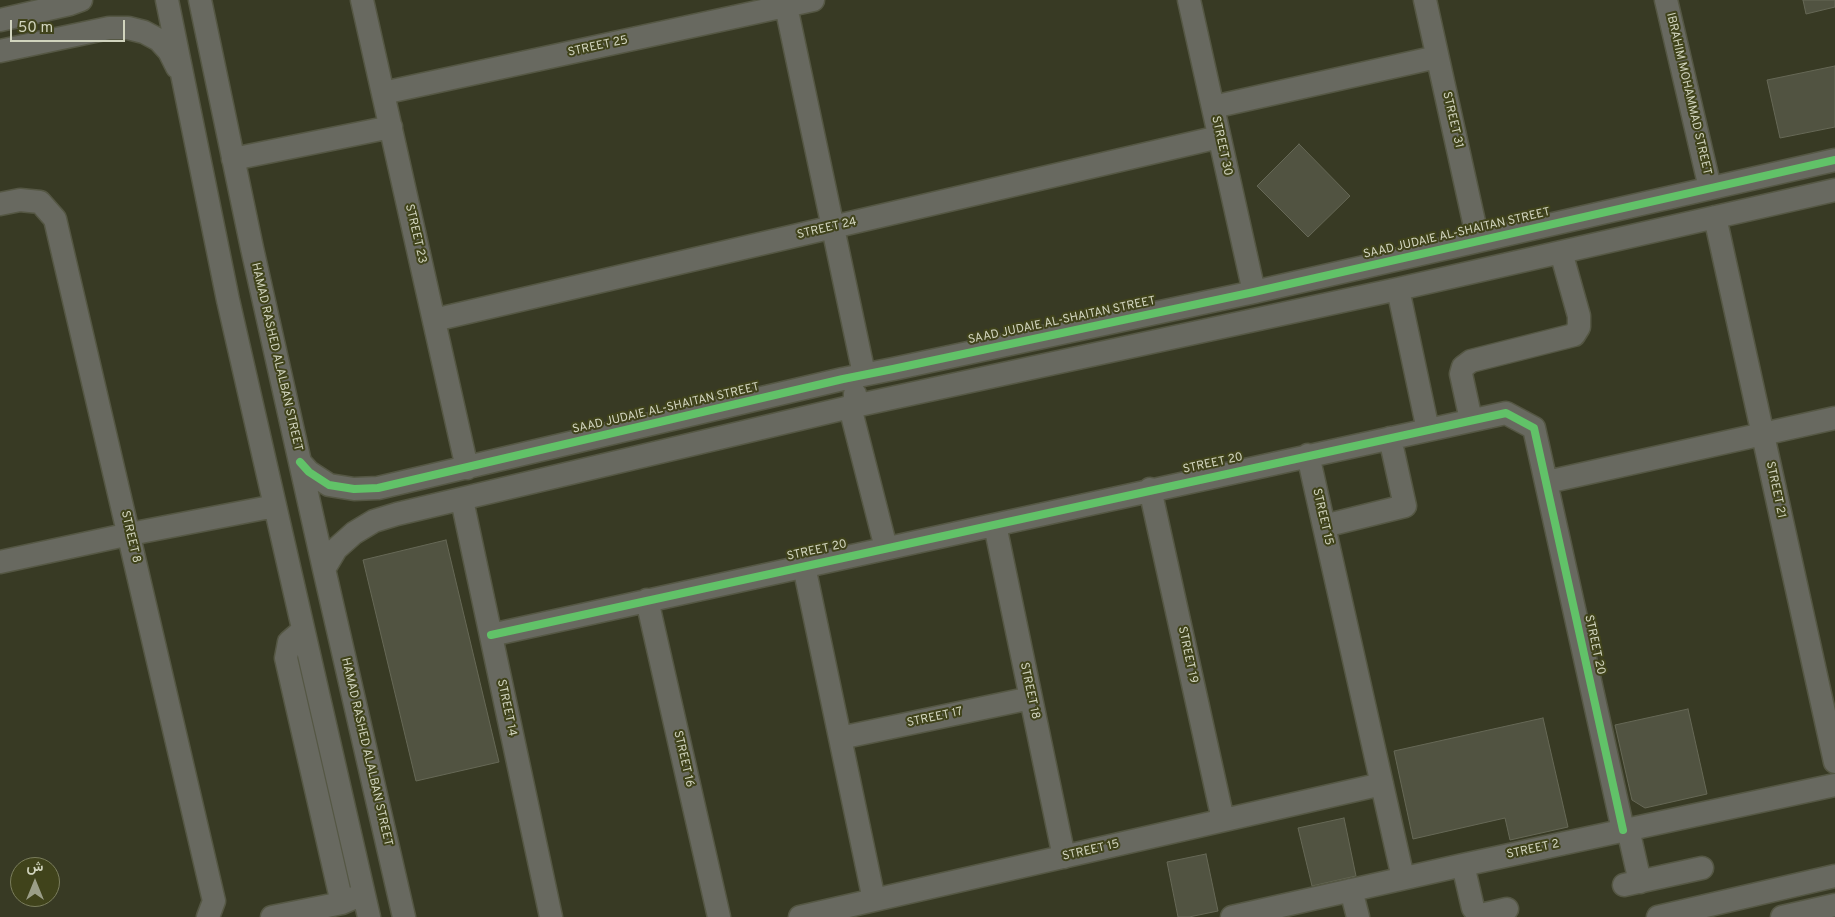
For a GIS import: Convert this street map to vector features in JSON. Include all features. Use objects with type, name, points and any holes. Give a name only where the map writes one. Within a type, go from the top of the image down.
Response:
[{"type":"street","points":[[166,0],[228,300],[368,917]]},
{"type":"street","name":"HAMAD RASHED ALALBAN STREET","points":[[200,0],[252,248],[404,917]]},
{"type":"street","name":"STREET 23","points":[[362,0],[467,468]]},
{"type":"street","name":"STREET 30","points":[[1189,0],[1254,292]]},
{"type":"street","name":"STREET 31","points":[[1425,0],[1478,240]]},
{"type":"street","name":"IBRAHIM MOHAMMAD STREET","points":[[1666,0],[1710,188]]},
{"type":"street","points":[[0,20],[75,2],[84,18],[78,34]]},
{"type":"street","points":[[799,2],[853,377],[851,383],[855,391],[855,400],[850,408],[886,548]]},
{"type":"street","name":"STREET 25","points":[[383,92],[799,2]]},
{"type":"street","points":[[0,51],[109,28],[128,28],[144,32],[159,40],[169,51],[184,80]]},
{"type":"street","points":[[1213,107],[1437,57]]},
{"type":"street","points":[[233,159],[391,127]]},
{"type":"street","name":"STREET 24","points":[[434,320],[1219,137]]},
{"type":"street","name":"SAAD JUDAIE AL-SHAITAN STREET","points":[[300,462],[309,472],[329,485],[354,489],[378,488],[853,377],[1254,292],[1835,160]]},
{"type":"street","points":[[1812,165],[1802,174],[1802,184],[1807,191],[1826,192]]},
{"type":"street","points":[[1744,180],[1750,180],[1758,185],[1762,194],[1759,204],[1750,210]]},
{"type":"street","points":[[324,569],[336,549],[354,533],[374,521],[397,514],[898,397],[1398,289],[1826,192]]},
{"type":"street","name":"STREET 8","points":[[0,204],[20,200],[40,202],[55,219],[130,534],[214,901],[208,917]]},
{"type":"street","name":"STREET 21","points":[[1715,217],[1835,762]]},
{"type":"street","points":[[219,256],[241,260],[252,248]]},
{"type":"street","points":[[1471,420],[1462,374],[1464,367],[1471,361],[1574,334],[1579,327],[1579,316],[1561,252]]},
{"type":"street","points":[[228,300],[235,290],[246,288],[263,296]]},
{"type":"street","points":[[1398,289],[1428,430]]},
{"type":"street","points":[[893,369],[886,375],[884,384],[888,393],[898,397]]},
{"type":"street","name":"STREET 20","points":[[491,635],[1506,412],[1534,428],[1626,830],[1632,884],[1702,868]]},
{"type":"street","points":[[1546,482],[1835,418]]},
{"type":"street","points":[[1324,526],[1405,506],[1390,438]]},
{"type":"street","name":"STREET 15","points":[[1308,455],[1403,878]]},
{"type":"street","points":[[390,485],[386,491],[386,503],[392,512],[397,514]]},
{"type":"street","name":"STREET 19","points":[[1150,489],[1223,820]]},
{"type":"street","name":"STREET 14","points":[[462,500],[551,917]]},
{"type":"street","points":[[0,562],[274,506]]},
{"type":"street","name":"STREET 18","points":[[994,525],[1064,857]]},
{"type":"street","points":[[804,566],[874,900]]},
{"type":"street","name":"STREET 16","points":[[646,600],[719,917]]},
{"type":"street","points":[[303,630],[289,642],[286,658],[342,903]]},
{"type":"street","name":"STREET 17","points":[[840,738],[1031,698]]},
{"type":"street","name":"STREET 15","points":[[800,917],[1382,784]]},
{"type":"street","name":"STREET 2","points":[[1232,917],[1403,878],[1835,785]]},
{"type":"street","points":[[352,846],[355,833],[359,828],[371,824],[384,829]]},
{"type":"street","points":[[1464,865],[1473,908],[1477,913],[1481,915],[1507,910]]},
{"type":"street","points":[[1658,917],[1835,876]]},
{"type":"street","points":[[1351,890],[1358,917]]},
{"type":"street","points":[[272,917],[342,903],[363,894]]},
{"type":"street","points":[[1782,917],[1835,905]]},
{"type":"building","points":[[1803,0],[1835,0],[1835,7],[1806,14]]},
{"type":"building","points":[[1835,66],[1835,127],[1780,138],[1767,80]]},
{"type":"building","points":[[1299,144],[1350,196],[1308,237],[1257,186]]},
{"type":"building","points":[[446,540],[499,762],[416,781],[363,560]]},
{"type":"building","points":[[1688,709],[1707,794],[1645,808],[1632,800],[1615,725]]},
{"type":"building","points":[[1543,718],[1568,827],[1510,840],[1505,818],[1413,839],[1394,751]]},
{"type":"building","points":[[1344,818],[1356,876],[1312,886],[1298,828]]},
{"type":"building","points":[[1206,854],[1218,911],[1189,917],[1178,917],[1167,862]]},
{"type":"cycle path","points":[[300,462],[309,472],[329,485],[354,489],[378,488],[843,379],[1254,292],[1835,160]]},
{"type":"cycle path","points":[[491,635],[1506,413],[1534,428],[1623,830]]}]
